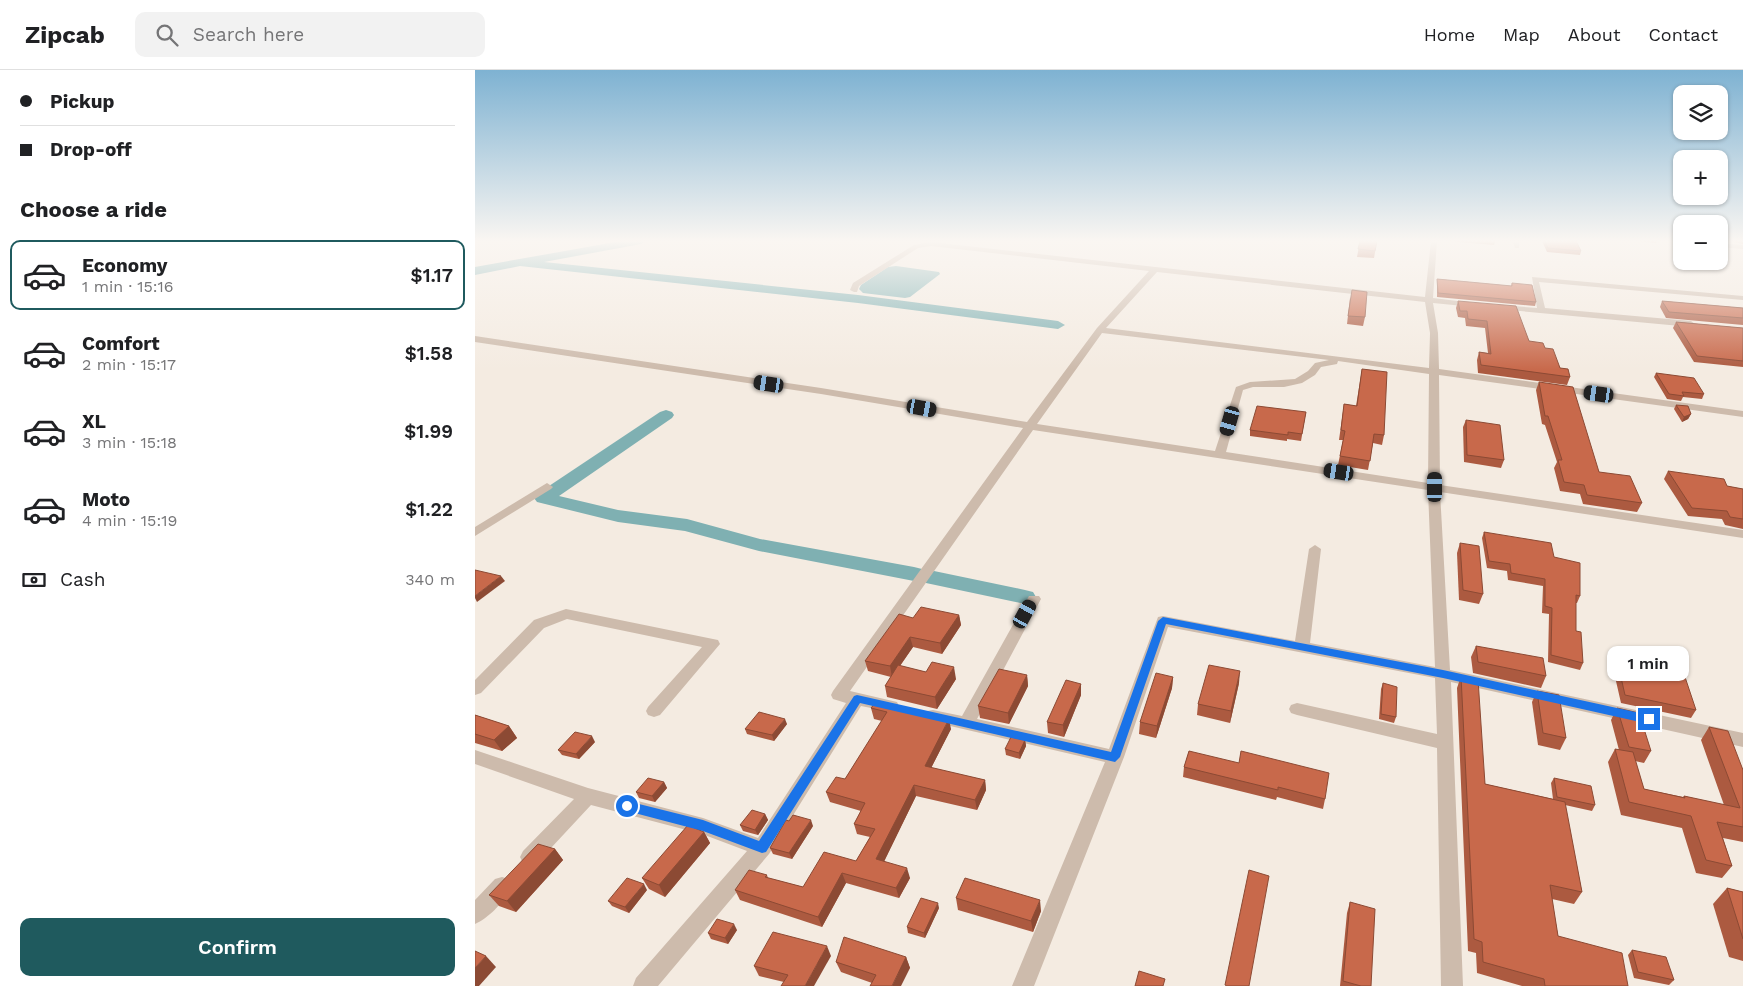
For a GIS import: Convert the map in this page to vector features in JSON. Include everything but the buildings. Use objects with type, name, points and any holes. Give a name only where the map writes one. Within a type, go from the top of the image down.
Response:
[{"type":"street","points":[[854,290],[858,284]]},
{"type":"street","points":[[902,709],[839,695],[1100,330],[1142,284]]},
{"type":"street","points":[[1276,284],[1486,306]]},
{"type":"street","points":[[1430,284],[1429,301],[1434,333],[1435,487],[1443,674],[1452,986]]},
{"type":"street","points":[[1536,284],[1542,311]]},
{"type":"street","points":[[1587,284],[1743,298]]},
{"type":"street","points":[[1495,307],[1700,325]]},
{"type":"street","points":[[1100,330],[1349,360],[1743,414]]},
{"type":"street","points":[[475,339],[821,391],[1030,426],[1743,534]]},
{"type":"street","points":[[1220,454],[1239,389],[1243,386],[1300,382],[1310,376],[1318,366],[1349,360]]},
{"type":"street","points":[[475,532],[547,486]]},
{"type":"street","points":[[1302,647],[1315,549]]},
{"type":"street","points":[[966,724],[1034,599]]},
{"type":"street","points":[[475,688],[539,624],[566,614],[713,644],[654,711]]},
{"type":"street","points":[[1023,986],[1115,757],[1163,621],[1443,674],[1743,740]]},
{"type":"street","points":[[644,986],[762,848],[857,699]]},
{"type":"street","points":[[1297,709],[1445,743]]},
{"type":"street","points":[[920,713],[1115,757]]},
{"type":"street","points":[[475,757],[588,796],[703,826],[762,848]]},
{"type":"street","points":[[475,914],[588,796]]},
{"type":"water","points":[[927,284],[910,297],[905,298],[863,293],[859,289],[861,285]]},
{"type":"waterway","points":[[715,284],[858,299],[1058,325]]},
{"type":"waterway","points":[[666,415],[544,498],[618,516],[687,525],[759,545],[914,574]]},
{"type":"waterway","points":[[934,578],[1025,597]]},
{"type":"route","points":[[627,806],[703,826],[762,848],[857,699],[1115,757],[1163,621],[1443,674],[1649,719]]}]
